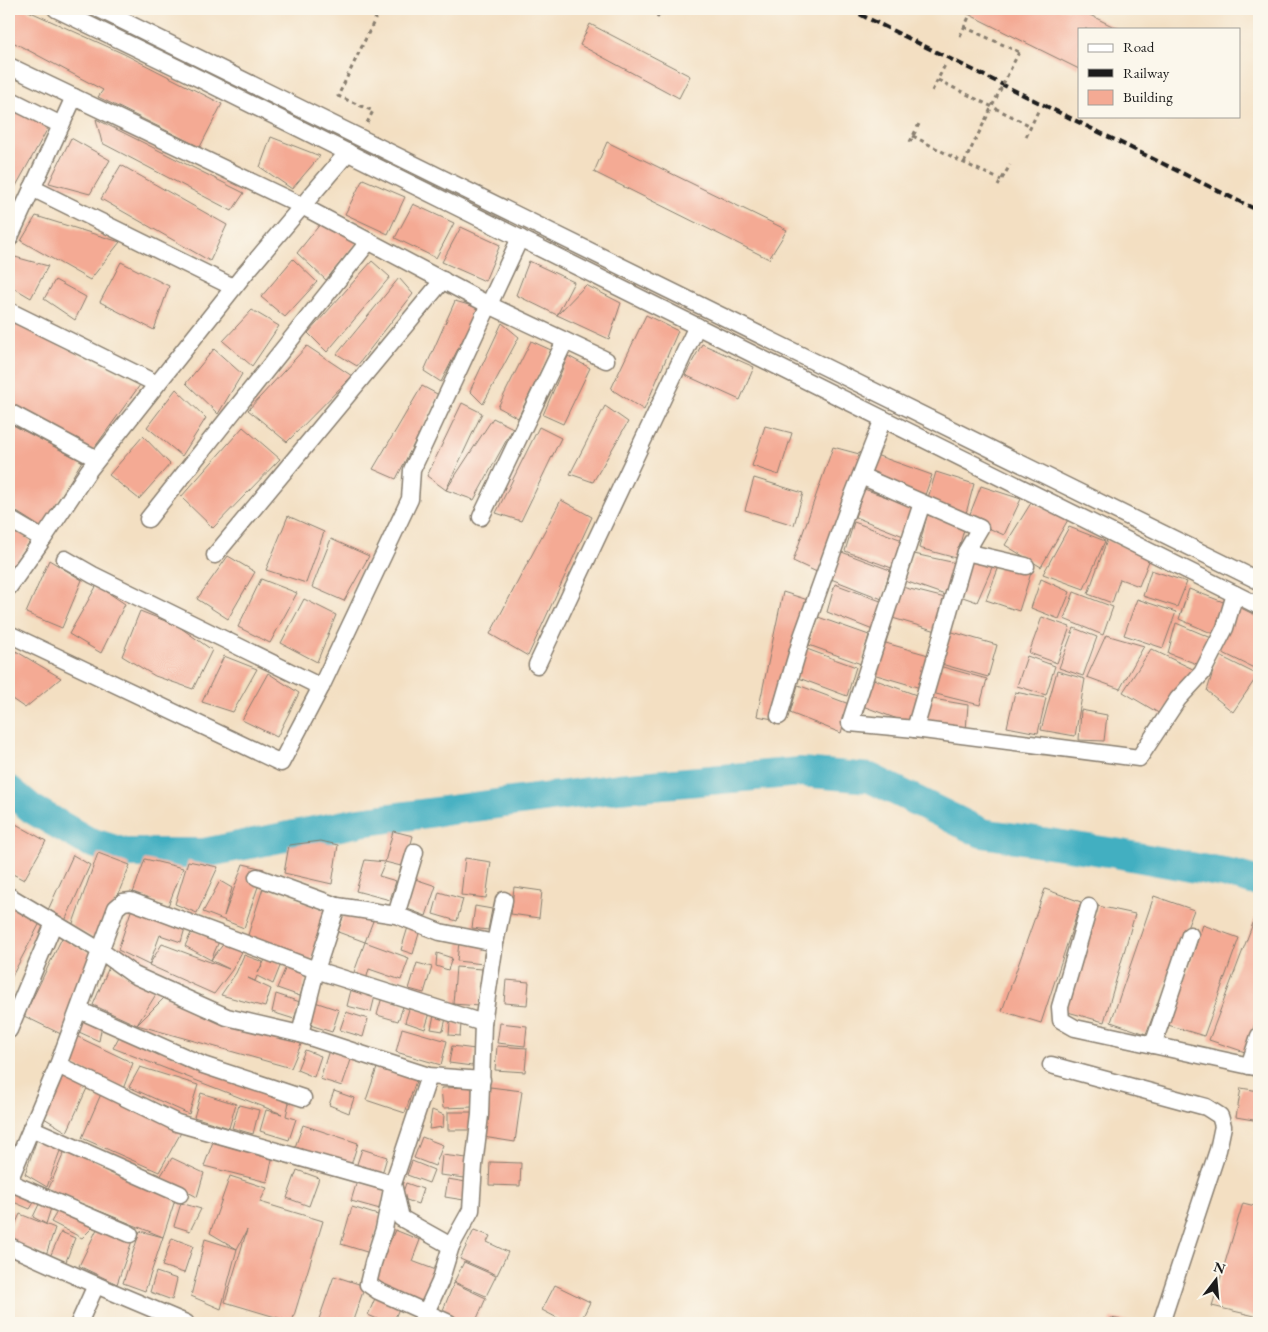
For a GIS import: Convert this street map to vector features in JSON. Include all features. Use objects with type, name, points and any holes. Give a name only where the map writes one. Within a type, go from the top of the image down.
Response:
[{"type":"street","points":[[56,9],[348,152],[1259,606]]},
{"type":"street","points":[[99,9],[1259,581]]},
{"type":"street","points":[[9,66],[302,206],[489,305],[606,360]]},
{"type":"street","points":[[9,239],[74,97]]},
{"type":"street","points":[[9,98],[61,125]]},
{"type":"street","points":[[9,587],[97,460],[233,287],[348,152]]},
{"type":"street","points":[[32,188],[233,287]]},
{"type":"street","points":[[9,634],[281,763],[321,687],[410,498],[412,470],[520,238]]},
{"type":"street","points":[[148,519],[369,242]]},
{"type":"street","points":[[215,555],[443,280]]},
{"type":"street","points":[[9,311],[157,384]]},
{"type":"street","points":[[537,665],[697,326]]},
{"type":"street","points":[[481,517],[565,341]]},
{"type":"street","points":[[9,412],[97,460]]},
{"type":"street","points":[[779,716],[802,637],[883,419]]},
{"type":"street","points":[[861,476],[980,528],[966,552],[916,729]]},
{"type":"street","points":[[922,503],[850,723],[916,729],[1139,758],[1178,699],[1202,673],[1225,628],[1235,594]]},
{"type":"street","points":[[9,519],[43,539]]},
{"type":"street","points":[[966,552],[1026,566]]},
{"type":"street","points":[[64,559],[321,687]]},
{"type":"street","points":[[396,915],[414,852]]},
{"type":"street","points":[[257,877],[337,906],[396,915],[440,932],[495,943]]},
{"type":"street","points":[[9,896],[101,951],[134,974],[227,1017],[300,1034],[429,1076],[482,1080]]},
{"type":"street","points":[[423,1318],[440,1282],[452,1246],[470,1210],[480,1115],[483,1023],[495,943],[504,900]]},
{"type":"street","points":[[130,1234],[9,1181],[58,1065],[116,908],[123,902],[131,901],[316,970],[483,1023]]},
{"type":"street","points":[[300,1034],[316,970],[337,906]]},
{"type":"street","points":[[1089,906],[1060,1007],[1061,1020],[1076,1028],[1254,1067],[1259,1036]]},
{"type":"street","points":[[9,1030],[54,923]]},
{"type":"street","points":[[1153,1045],[1190,935]]},
{"type":"street","points":[[79,1010],[204,1064],[303,1098]]},
{"type":"street","points":[[58,1065],[177,1123],[392,1184]]},
{"type":"street","points":[[1052,1065],[1206,1107],[1220,1116],[1223,1126],[1218,1150],[1161,1323]]},
{"type":"street","points":[[429,1076],[392,1184],[384,1230],[368,1284],[423,1318],[449,1323]]},
{"type":"street","points":[[32,1128],[180,1194]]},
{"type":"street","points":[[392,1184],[401,1218],[452,1246]]},
{"type":"street","points":[[9,1246],[186,1323]]},
{"type":"street","points":[[79,1323],[96,1285]]},
{"type":"path","points":[[373,111],[338,96],[380,9]]},
{"type":"path","points":[[656,9],[662,10],[657,18]]},
{"type":"path","points":[[960,36],[970,15]]},
{"type":"path","points":[[964,27],[1019,52],[964,163]]},
{"type":"path","points":[[932,90],[946,64]]},
{"type":"path","points":[[938,80],[1031,126]]},
{"type":"path","points":[[1026,137],[1039,109]]},
{"type":"path","points":[[910,142],[920,122]]},
{"type":"path","points":[[913,136],[1001,180]]},
{"type":"path","points":[[998,186],[1010,165]]},
{"type":"building","points":[[9,9],[24,9],[124,54],[222,104],[200,147],[98,97],[103,90],[9,40]]},
{"type":"building","points":[[958,9],[1078,9],[1116,28],[1078,28],[1078,69]]},
{"type":"building","points":[[590,24],[690,76],[679,98],[580,45]]},
{"type":"building","points":[[9,103],[48,128],[11,195],[9,194]]},
{"type":"building","points":[[96,119],[244,193],[232,211],[102,143]]},
{"type":"building","points":[[271,137],[320,156],[292,189],[260,167]]},
{"type":"building","points":[[71,138],[110,160],[90,194],[49,183]]},
{"type":"building","points":[[607,142],[787,230],[769,259],[594,172]]},
{"type":"building","points":[[121,165],[227,225],[210,261],[101,199]]},
{"type":"building","points":[[363,179],[405,197],[388,234],[345,214]]},
{"type":"building","points":[[413,204],[454,223],[436,258],[395,238]]},
{"type":"building","points":[[329,213],[358,241],[326,280],[297,253]]},
{"type":"building","points":[[36,216],[120,242],[90,280],[21,241]]},
{"type":"building","points":[[461,227],[500,245],[485,281],[442,262]]},
{"type":"building","points":[[15,257],[48,266],[31,298],[9,285],[9,266]]},
{"type":"building","points":[[293,259],[317,282],[285,317],[261,297]]},
{"type":"building","points":[[372,261],[390,277],[327,352],[308,333]]},
{"type":"building","points":[[529,261],[574,282],[557,315],[516,295]]},
{"type":"building","points":[[121,262],[169,286],[154,330],[100,302]]},
{"type":"building","points":[[399,278],[413,294],[357,366],[337,354]]},
{"type":"building","points":[[55,280],[86,297],[75,320],[44,299]]},
{"type":"building","points":[[586,285],[621,303],[609,339],[557,315]]},
{"type":"building","points":[[455,301],[479,308],[441,382],[424,371]]},
{"type":"building","points":[[252,310],[279,326],[252,366],[223,341]]},
{"type":"building","points":[[646,315],[678,331],[644,410],[611,389]]},
{"type":"building","points":[[9,319],[140,385],[92,451],[9,405]]},
{"type":"building","points":[[502,323],[519,337],[483,404],[470,391]]},
{"type":"building","points":[[531,341],[551,350],[518,418],[498,407]]},
{"type":"building","points":[[702,344],[754,367],[740,400],[685,375]]},
{"type":"building","points":[[307,346],[352,376],[287,442],[248,410]]},
{"type":"building","points":[[214,349],[242,374],[218,414],[186,383]]},
{"type":"building","points":[[568,356],[590,368],[563,424],[543,415]]},
{"type":"building","points":[[422,386],[439,395],[396,479],[373,469]]},
{"type":"building","points":[[176,389],[206,418],[182,456],[147,427]]},
{"type":"building","points":[[462,403],[482,413],[446,490],[427,476]]},
{"type":"building","points":[[605,406],[628,422],[593,482],[570,474]]},
{"type":"building","points":[[493,418],[513,428],[474,500],[446,490]]},
{"type":"building","points":[[9,423],[82,461],[42,528],[9,507]]},
{"type":"building","points":[[765,426],[792,433],[779,475],[752,466]]},
{"type":"building","points":[[243,427],[280,459],[213,528],[181,497]]},
{"type":"building","points":[[539,427],[561,438],[521,521],[496,513]]},
{"type":"building","points":[[143,436],[170,464],[139,499],[109,475]]},
{"type":"building","points":[[833,447],[863,455],[819,573],[793,561]]},
{"type":"building","points":[[873,454],[932,475],[924,498],[869,476]]},
{"type":"building","points":[[936,472],[974,484],[965,517],[927,501]]},
{"type":"building","points":[[754,478],[803,493],[794,525],[745,510]]},
{"type":"building","points":[[981,486],[1021,499],[1004,535],[968,519]]},
{"type":"building","points":[[864,489],[915,507],[906,537],[855,517]]},
{"type":"building","points":[[561,500],[592,517],[528,656],[490,634]]},
{"type":"building","points":[[1031,503],[1069,518],[1041,567],[1005,545]]},
{"type":"building","points":[[927,515],[965,526],[956,558],[919,548]]},
{"type":"building","points":[[288,516],[324,532],[306,583],[266,570]]},
{"type":"building","points":[[854,522],[905,541],[897,570],[845,551]]},
{"type":"building","points":[[9,527],[31,540],[9,573]]},
{"type":"building","points":[[1069,527],[1105,541],[1084,589],[1043,574]]},
{"type":"building","points":[[331,539],[369,556],[344,601],[312,587]]},
{"type":"building","points":[[1107,540],[1151,556],[1139,586],[1120,579],[1112,603],[1088,594]]},
{"type":"building","points":[[839,551],[890,570],[882,599],[831,579]]},
{"type":"building","points":[[914,554],[956,563],[948,596],[905,581]]},
{"type":"building","points":[[228,556],[255,572],[228,619],[197,599]]},
{"type":"building","points":[[970,556],[994,563],[977,602],[957,595]]},
{"type":"building","points":[[49,560],[82,580],[62,628],[26,613]]},
{"type":"building","points":[[1000,564],[1031,573],[1019,611],[986,600]]},
{"type":"building","points":[[1151,570],[1187,582],[1177,607],[1143,596]]},
{"type":"building","points":[[261,579],[297,593],[270,643],[238,627]]},
{"type":"building","points":[[1041,579],[1070,592],[1059,619],[1031,608]]},
{"type":"building","points":[[835,584],[886,603],[878,632],[827,612]]},
{"type":"building","points":[[97,585],[125,604],[101,653],[69,634]]},
{"type":"building","points":[[898,586],[949,599],[940,632],[889,617]]},
{"type":"building","points":[[1189,589],[1226,603],[1216,635],[1179,619]]},
{"type":"building","points":[[783,592],[811,601],[773,719],[757,716]]},
{"type":"building","points":[[1074,592],[1113,607],[1103,635],[1064,619]]},
{"type":"building","points":[[304,599],[336,615],[317,662],[281,643]]},
{"type":"building","points":[[1137,599],[1176,612],[1163,648],[1124,635]]},
{"type":"building","points":[[1239,607],[1259,617],[1259,663],[1256,669],[1217,650]]},
{"type":"building","points":[[140,611],[178,626],[212,650],[193,689],[155,676],[122,656]]},
{"type":"building","points":[[818,617],[869,635],[861,664],[809,645]]},
{"type":"building","points":[[1042,617],[1070,627],[1057,663],[1029,653]]},
{"type":"building","points":[[1176,623],[1214,639],[1202,666],[1168,653]]},
{"type":"building","points":[[1074,628],[1097,637],[1083,676],[1059,668]]},
{"type":"building","points":[[949,631],[997,645],[988,677],[941,664]]},
{"type":"building","points":[[1106,635],[1144,646],[1120,689],[1087,677]]},
{"type":"building","points":[[882,642],[932,656],[924,689],[873,674]]},
{"type":"building","points":[[9,647],[61,678],[25,708],[9,697]]},
{"type":"building","points":[[804,648],[856,667],[847,696],[796,677]]},
{"type":"building","points":[[1151,649],[1197,671],[1162,715],[1123,692]]},
{"type":"building","points":[[1218,655],[1258,675],[1233,712],[1207,691]]},
{"type":"building","points":[[224,656],[257,669],[233,712],[202,702]]},
{"type":"building","points":[[1027,656],[1055,666],[1046,695],[1017,686]]},
{"type":"building","points":[[939,666],[987,679],[980,705],[932,693]]},
{"type":"building","points":[[1057,671],[1085,679],[1075,736],[1041,730]]},
{"type":"building","points":[[268,673],[299,693],[277,737],[242,720]]},
{"type":"building","points":[[868,677],[919,696],[911,724],[860,705]]},
{"type":"building","points":[[798,685],[849,704],[841,733],[790,713]]},
{"type":"building","points":[[1015,692],[1046,698],[1038,733],[1007,727]]},
{"type":"building","points":[[927,698],[968,705],[966,730],[921,727]]},
{"type":"building","points":[[1081,710],[1107,715],[1104,741],[1079,740]]},
{"type":"building","points":[[14,823],[46,841],[24,880],[9,872],[9,831]]},
{"type":"building","points":[[393,831],[413,836],[405,867],[385,862]]},
{"type":"building","points":[[321,841],[338,845],[332,884],[284,873],[289,845]]},
{"type":"building","points":[[98,853],[130,865],[99,941],[72,926]]},
{"type":"building","points":[[73,855],[90,865],[65,921],[48,910]]},
{"type":"building","points":[[465,858],[491,862],[486,898],[461,895]]},
{"type":"building","points":[[145,859],[183,868],[168,906],[133,893]]},
{"type":"building","points":[[365,860],[385,862],[379,876],[396,881],[390,900],[356,891]]},
{"type":"building","points":[[188,861],[218,867],[197,913],[175,904]]},
{"type":"building","points":[[243,864],[264,869],[244,928],[203,912],[220,881],[232,888],[224,916]]},
{"type":"building","points":[[415,879],[436,886],[426,916],[405,908]]},
{"type":"building","points":[[514,887],[542,891],[539,918],[511,914]]},
{"type":"building","points":[[263,888],[329,911],[311,961],[247,938]]},
{"type":"building","points":[[1045,889],[1081,902],[1041,1023],[1002,1011]]},
{"type":"building","points":[[439,892],[463,899],[457,921],[433,914]]},
{"type":"building","points":[[1154,896],[1194,910],[1146,1034],[1111,1022]]},
{"type":"building","points":[[9,904],[41,921],[9,982]]},
{"type":"building","points":[[475,906],[492,909],[488,930],[472,928]]},
{"type":"building","points":[[1098,906],[1135,914],[1104,1022],[1064,1011]]},
{"type":"building","points":[[132,908],[185,928],[181,942],[160,935],[149,965],[118,950]]},
{"type":"building","points":[[345,911],[373,921],[365,942],[338,932]]},
{"type":"building","points":[[1255,918],[1259,919],[1259,1012],[1245,1052],[1209,1040]]},
{"type":"building","points":[[1203,925],[1239,938],[1204,1036],[1168,1025]]},
{"type":"building","points":[[408,927],[420,930],[413,954],[401,950]]},
{"type":"building","points":[[192,931],[220,939],[211,960],[185,946]]},
{"type":"building","points":[[62,938],[93,955],[63,1035],[24,1016]]},
{"type":"building","points":[[225,942],[243,950],[232,970],[214,994],[149,965],[162,944],[229,969],[211,960]]},
{"type":"building","points":[[365,942],[409,958],[401,980],[369,969],[366,980],[353,975]]},
{"type":"building","points":[[459,942],[485,945],[483,964],[457,961]]},
{"type":"building","points":[[437,953],[452,958],[448,970],[436,966]]},
{"type":"building","points":[[244,955],[263,962],[258,973],[266,958],[281,964],[273,984],[257,976],[255,981],[248,978],[271,989],[265,1007],[221,995],[236,973]]},
{"type":"building","points":[[417,963],[432,967],[424,993],[409,989]]},
{"type":"building","points":[[109,967],[158,991],[137,1025],[93,1005]]},
{"type":"building","points":[[286,967],[307,974],[300,996],[277,988]]},
{"type":"building","points":[[456,967],[482,969],[479,1006],[453,1004]]},
{"type":"building","points":[[506,980],[529,982],[527,1005],[504,1003]]},
{"type":"building","points":[[351,990],[375,996],[371,1012],[347,1006]]},
{"type":"building","points":[[276,994],[300,1002],[294,1019],[272,1012]]},
{"type":"building","points":[[166,996],[302,1042],[291,1068],[137,1025]]},
{"type":"building","points":[[382,997],[404,1004],[398,1021],[377,1015]]},
{"type":"building","points":[[315,1002],[339,1010],[332,1032],[307,1024]]},
{"type":"building","points":[[410,1006],[430,1013],[425,1029],[405,1022]]},
{"type":"building","points":[[346,1012],[368,1019],[363,1037],[340,1030]]},
{"type":"building","points":[[434,1015],[446,1018],[443,1031],[431,1029]]},
{"type":"building","points":[[83,1018],[102,1025],[99,1041],[79,1032]]},
{"type":"building","points":[[450,1022],[461,1024],[460,1036],[449,1035]]},
{"type":"building","points":[[500,1023],[527,1026],[525,1046],[497,1043]]},
{"type":"building","points":[[402,1028],[447,1041],[441,1065],[396,1052]]},
{"type":"building","points":[[120,1035],[290,1098],[286,1116],[296,1119],[289,1140],[260,1131],[266,1110],[282,1114],[113,1048]]},
{"type":"building","points":[[76,1036],[133,1063],[123,1089],[67,1062]]},
{"type":"building","points":[[452,1046],[475,1049],[472,1066],[449,1063]]},
{"type":"building","points":[[497,1046],[527,1048],[525,1072],[495,1070]]},
{"type":"building","points":[[305,1050],[321,1056],[314,1077],[297,1070]]},
{"type":"building","points":[[329,1050],[352,1057],[342,1086],[320,1079]]},
{"type":"building","points":[[378,1065],[417,1078],[405,1113],[366,1100]]},
{"type":"building","points":[[140,1067],[198,1085],[189,1114],[129,1087]]},
{"type":"building","points":[[62,1072],[88,1086],[67,1132],[44,1118]]},
{"type":"building","points":[[472,1087],[473,1107],[443,1108],[441,1088]]},
{"type":"building","points":[[490,1087],[522,1091],[515,1142],[483,1137]]},
{"type":"building","points":[[1241,1088],[1259,1091],[1259,1121],[1236,1117]]},
{"type":"building","points":[[334,1091],[354,1098],[349,1113],[329,1105]]},
{"type":"building","points":[[201,1093],[236,1104],[229,1128],[194,1117]]},
{"type":"building","points":[[101,1094],[183,1129],[159,1172],[82,1138]]},
{"type":"building","points":[[239,1105],[259,1110],[253,1134],[232,1128]]},
{"type":"building","points":[[432,1110],[444,1115],[443,1127],[429,1129]]},
{"type":"building","points":[[448,1112],[473,1112],[473,1130],[448,1130]]},
{"type":"building","points":[[303,1125],[358,1143],[351,1165],[295,1147]]},
{"type":"building","points":[[422,1137],[443,1145],[435,1166],[414,1158]]},
{"type":"building","points":[[37,1139],[61,1148],[47,1187],[25,1174]]},
{"type":"building","points":[[214,1139],[273,1155],[267,1182],[204,1166]]},
{"type":"building","points":[[66,1148],[176,1197],[163,1237],[48,1190]]},
{"type":"building","points":[[362,1149],[387,1157],[382,1174],[356,1167]]},
{"type":"building","points":[[442,1155],[467,1158],[465,1178],[440,1175]]},
{"type":"building","points":[[172,1158],[204,1173],[197,1197],[160,1177]]},
{"type":"building","points":[[412,1161],[434,1170],[429,1183],[407,1175]]},
{"type":"building","points":[[490,1162],[521,1163],[520,1186],[489,1185]]},
{"type":"building","points":[[297,1170],[319,1178],[309,1206],[287,1198]]},
{"type":"building","points":[[230,1176],[267,1188],[260,1202],[323,1221],[292,1322],[225,1302],[247,1230],[237,1249],[210,1233]]},
{"type":"building","points":[[448,1179],[466,1182],[464,1200],[445,1197]]},
{"type":"building","points":[[357,1181],[385,1189],[380,1209],[351,1201]]},
{"type":"building","points":[[406,1183],[423,1189],[418,1204],[401,1198]]},
{"type":"building","points":[[14,1189],[36,1199],[30,1209],[11,1201]]},
{"type":"building","points":[[41,1200],[52,1205],[46,1224],[33,1217]]},
{"type":"building","points":[[181,1203],[201,1209],[190,1231],[174,1226]]},
{"type":"building","points":[[1243,1203],[1259,1207],[1259,1317],[1212,1306]]},
{"type":"building","points":[[352,1207],[381,1216],[370,1253],[341,1244]]},
{"type":"building","points":[[9,1210],[16,1213],[11,1224],[9,1223]]},
{"type":"building","points":[[58,1210],[95,1225],[82,1238],[51,1222]]},
{"type":"building","points":[[20,1214],[55,1228],[46,1255],[9,1241]]},
{"type":"building","points":[[97,1229],[132,1241],[117,1284],[79,1266]]},
{"type":"building","points":[[395,1230],[420,1240],[412,1261],[436,1270],[422,1302],[373,1282]]},
{"type":"building","points":[[474,1230],[490,1236],[487,1242],[508,1252],[497,1275],[460,1259]]},
{"type":"building","points":[[140,1231],[163,1237],[145,1291],[123,1283]]},
{"type":"building","points":[[61,1232],[75,1238],[65,1264],[49,1259]]},
{"type":"building","points":[[172,1238],[193,1246],[184,1273],[162,1266]]},
{"type":"building","points":[[205,1239],[237,1249],[221,1309],[191,1296]]},
{"type":"building","points":[[464,1262],[496,1276],[486,1296],[454,1282]]},
{"type":"building","points":[[156,1272],[177,1279],[172,1300],[150,1292]]},
{"type":"building","points":[[334,1276],[365,1286],[352,1323],[332,1323],[319,1319]]},
{"type":"building","points":[[454,1283],[486,1298],[475,1323],[460,1323],[441,1315]]},
{"type":"building","points":[[555,1285],[590,1302],[580,1323],[567,1323],[542,1310]]},
{"type":"building","points":[[376,1296],[400,1306],[393,1323],[387,1323],[368,1315]]},
{"type":"building","points":[[1111,1318],[1132,1322],[1132,1323],[1109,1323]]},
{"type":"waterway","points":[[9,790],[32,809],[87,841],[125,853],[204,853],[360,822],[619,788],[801,772],[870,778],[982,833],[1115,853],[1234,875],[1259,882]]},
{"type":"railway","points":[[849,9],[1259,211]]}]
